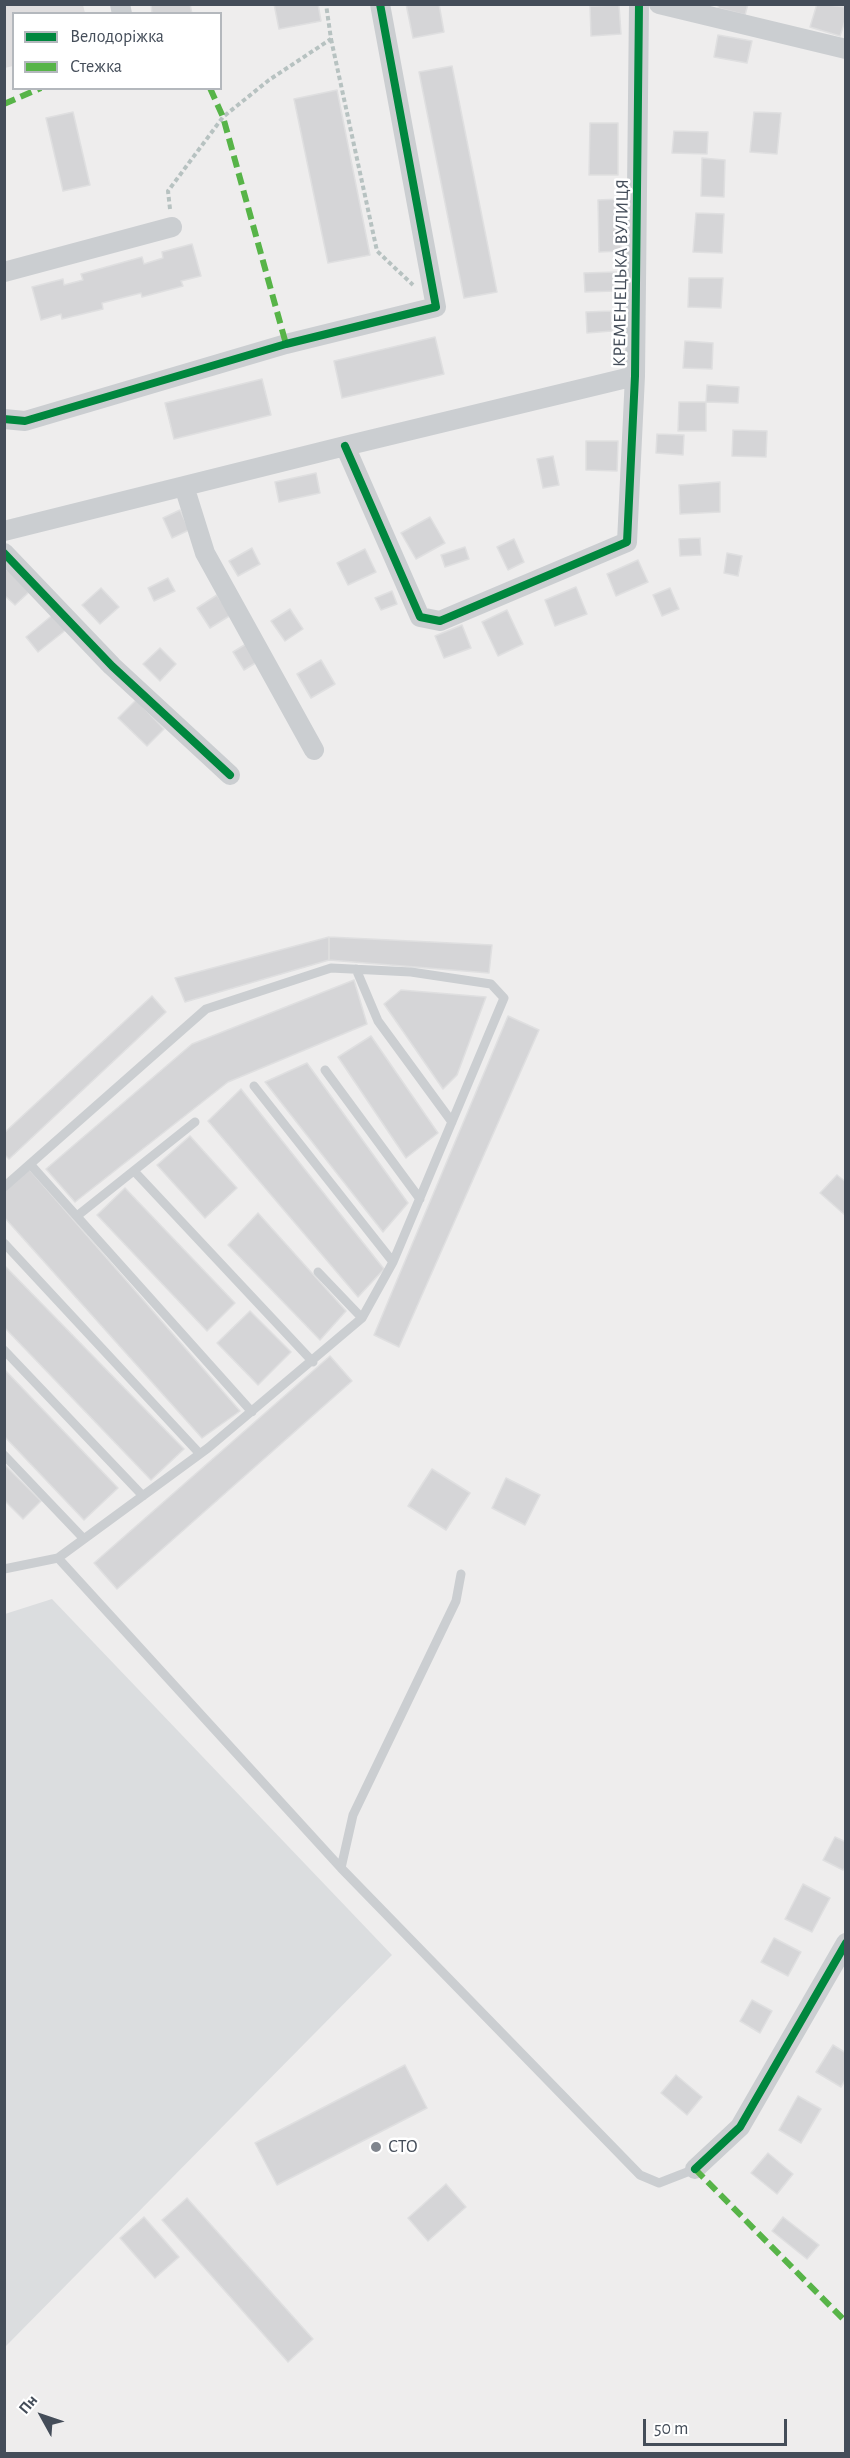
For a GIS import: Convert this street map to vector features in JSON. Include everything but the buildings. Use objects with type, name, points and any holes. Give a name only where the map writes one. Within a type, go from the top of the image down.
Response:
[{"type":"street","points":[[4,419],[25,421],[286,344],[436,307],[380,4]]},
{"type":"street","name":"КРЕМЕНЕЦЬКА ВУЛИЦЯ","points":[[345,446],[420,617],[440,621],[627,542],[635,376],[639,4]]},
{"type":"street","points":[[659,4],[846,48]]},
{"type":"street","points":[[4,272],[172,227]]},
{"type":"street","points":[[4,531],[635,376]]},
{"type":"street","points":[[184,486],[205,553],[314,750]]},
{"type":"street","points":[[4,553],[112,666],[230,775]]},
{"type":"street","points":[[695,2169],[740,2127],[846,1943]]},
{"type":"lane","points":[[4,1187],[206,1009],[331,968],[411,972],[491,984],[504,998],[393,1262],[362,1318],[313,1362],[200,1454],[58,1558],[4,1569]]},
{"type":"lane","points":[[356,969],[378,1021],[452,1122]]},
{"type":"lane","points":[[325,1070],[420,1199]]},
{"type":"lane","points":[[254,1086],[393,1262]]},
{"type":"lane","points":[[77,1216],[195,1122]]},
{"type":"lane","points":[[30,1164],[252,1412]]},
{"type":"lane","points":[[134,1171],[313,1362]]},
{"type":"lane","points":[[4,1243],[200,1454]]},
{"type":"lane","points":[[318,1272],[362,1318]]},
{"type":"lane","points":[[4,1350],[143,1496]]},
{"type":"lane","points":[[4,1455],[84,1539]]},
{"type":"lane","points":[[58,1558],[341,1868],[640,2175],[659,2183],[695,2169]]},
{"type":"lane","points":[[341,1868],[353,1815],[456,1601],[461,1574]]},
{"type":"path","points":[[326,4],[331,39],[377,251],[436,307]]},
{"type":"path","points":[[172,227],[168,191],[223,117],[269,80],[331,39]]},
{"type":"shaded area","points":[[4,5],[83,5],[85,12],[12,12],[12,66],[5,68]]},
{"type":"shaded area","points":[[52,1599],[392,1955],[5,2347],[5,1614]]},
{"type":"marked path","points":[[4,104],[36,90]]},
{"type":"marked path","points":[[211,90],[223,117],[286,344]]},
{"type":"marked path","points":[[695,2169],[846,2322]]},
{"type":"cycle path","points":[[4,419],[25,421],[286,344],[436,307],[380,4]]},
{"type":"cycle path","points":[[345,446],[420,617],[440,621],[627,542],[635,376],[639,4]]},
{"type":"cycle path","points":[[4,553],[112,666],[230,775]]},
{"type":"cycle path","points":[[695,2169],[740,2127],[846,1943]]},
{"type":"place","name":"СТО","points":[[376,2147]]}]
